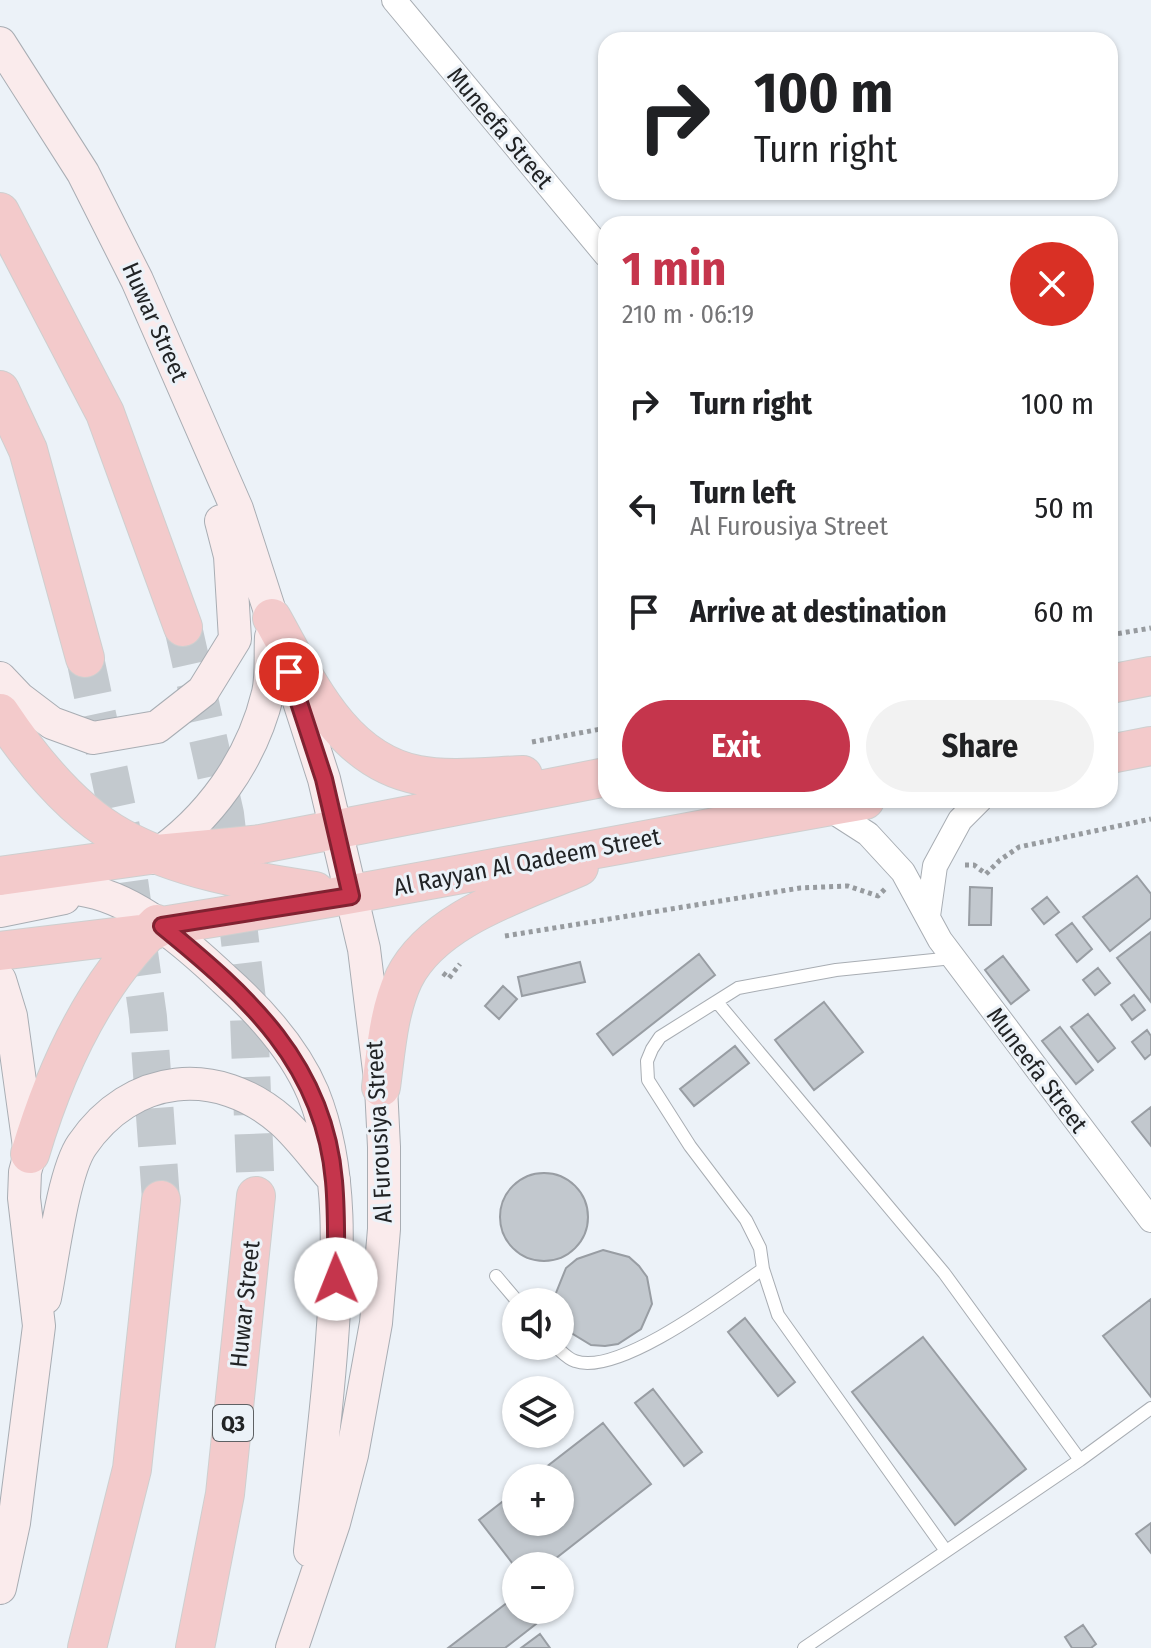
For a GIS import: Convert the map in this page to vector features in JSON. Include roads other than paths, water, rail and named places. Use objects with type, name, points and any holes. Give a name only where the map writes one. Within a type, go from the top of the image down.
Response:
[{"type":"highway","points":[[0,212],[105,413],[183,627]]},
{"type":"highway","points":[[0,390],[28,450],[85,658]]},
{"type":"highway","points":[[272,618],[322,707],[348,738],[387,767],[421,776],[598,775]]},
{"type":"highway","points":[[1118,682],[1151,676]]},
{"type":"highway","points":[[0,713],[47,774],[82,809],[118,836],[157,854],[216,874],[351,896]]},
{"type":"highway","points":[[1118,752],[1151,746]]},
{"type":"highway","points":[[0,879],[157,854],[261,844],[598,777]]},
{"type":"highway","name":"Al Rayyan Al Qadeem Street","points":[[0,951],[351,896],[820,808]]},
{"type":"highway","points":[[381,1087],[391,1014],[405,977],[437,937],[463,919],[644,839]]},
{"type":"highway","points":[[30,1154],[64,1059],[103,987],[156,927],[216,874],[261,844]]},
{"type":"highway","name":"Huwar Street","points":[[195,1648],[225,1494],[256,1196]]},
{"type":"highway","points":[[87,1648],[132,1469],[161,1200]]},
{"type":"main road","name":"Huwar Street","points":[[0,43],[83,173],[137,280],[237,509],[272,618]]},
{"type":"main road","points":[[0,678],[19,698],[52,723],[93,738],[157,727],[203,691],[235,639],[230,556],[180,378]]},
{"type":"main road","points":[[0,911],[90,891],[120,879],[189,830],[215,801],[247,751],[268,692],[272,618]]},
{"type":"main road","name":"Al Furousiya Street","points":[[272,618],[324,779],[364,949],[381,1087],[384,1147],[384,1229],[376,1323],[352,1455],[334,1523],[292,1648]]},
{"type":"main road","points":[[0,879],[90,891],[156,927],[253,1005],[295,1060],[312,1091],[324,1124],[334,1180],[335,1295],[327,1403],[303,1610]]},
{"type":"main road","points":[[0,980],[11,1016],[30,1154],[25,1172],[24,1198],[39,1326]]},
{"type":"main road","points":[[0,1588],[14,1523],[39,1326],[72,1168],[81,1146],[112,1112],[139,1094],[174,1083],[203,1083],[226,1088],[282,1121],[334,1180]]},
{"type":"main road","points":[[0,1112],[30,1154]]},
{"type":"street","name":"Muneefa Street","points":[[394,0],[598,245]]},
{"type":"street","name":"Muneefa Street","points":[[828,808],[868,834],[903,872],[953,958],[1151,1220]]},
{"type":"street","points":[[928,916],[935,866],[960,820],[972,808]]},
{"type":"lane","points":[[946,1551],[778,1315],[763,1269],[760,1248],[746,1220],[690,1146],[648,1080],[647,1061],[660,1037],[738,988],[836,970],[953,958]]},
{"type":"lane","points":[[717,1002],[944,1273],[1080,1460]]},
{"type":"lane","points":[[573,1360],[593,1363],[625,1356],[686,1321],[763,1269]]},
{"type":"lane","points":[[496,1276],[506,1288]]},
{"type":"lane","points":[[804,1648],[1151,1408]]},
{"type":"lane","points":[[823,1635],[832,1648]]},
{"type":"tunnel","points":[[183,627],[225,814],[249,1017],[256,1196]]},
{"type":"tunnel","points":[[85,658],[123,837],[148,1017],[161,1200]]}]
